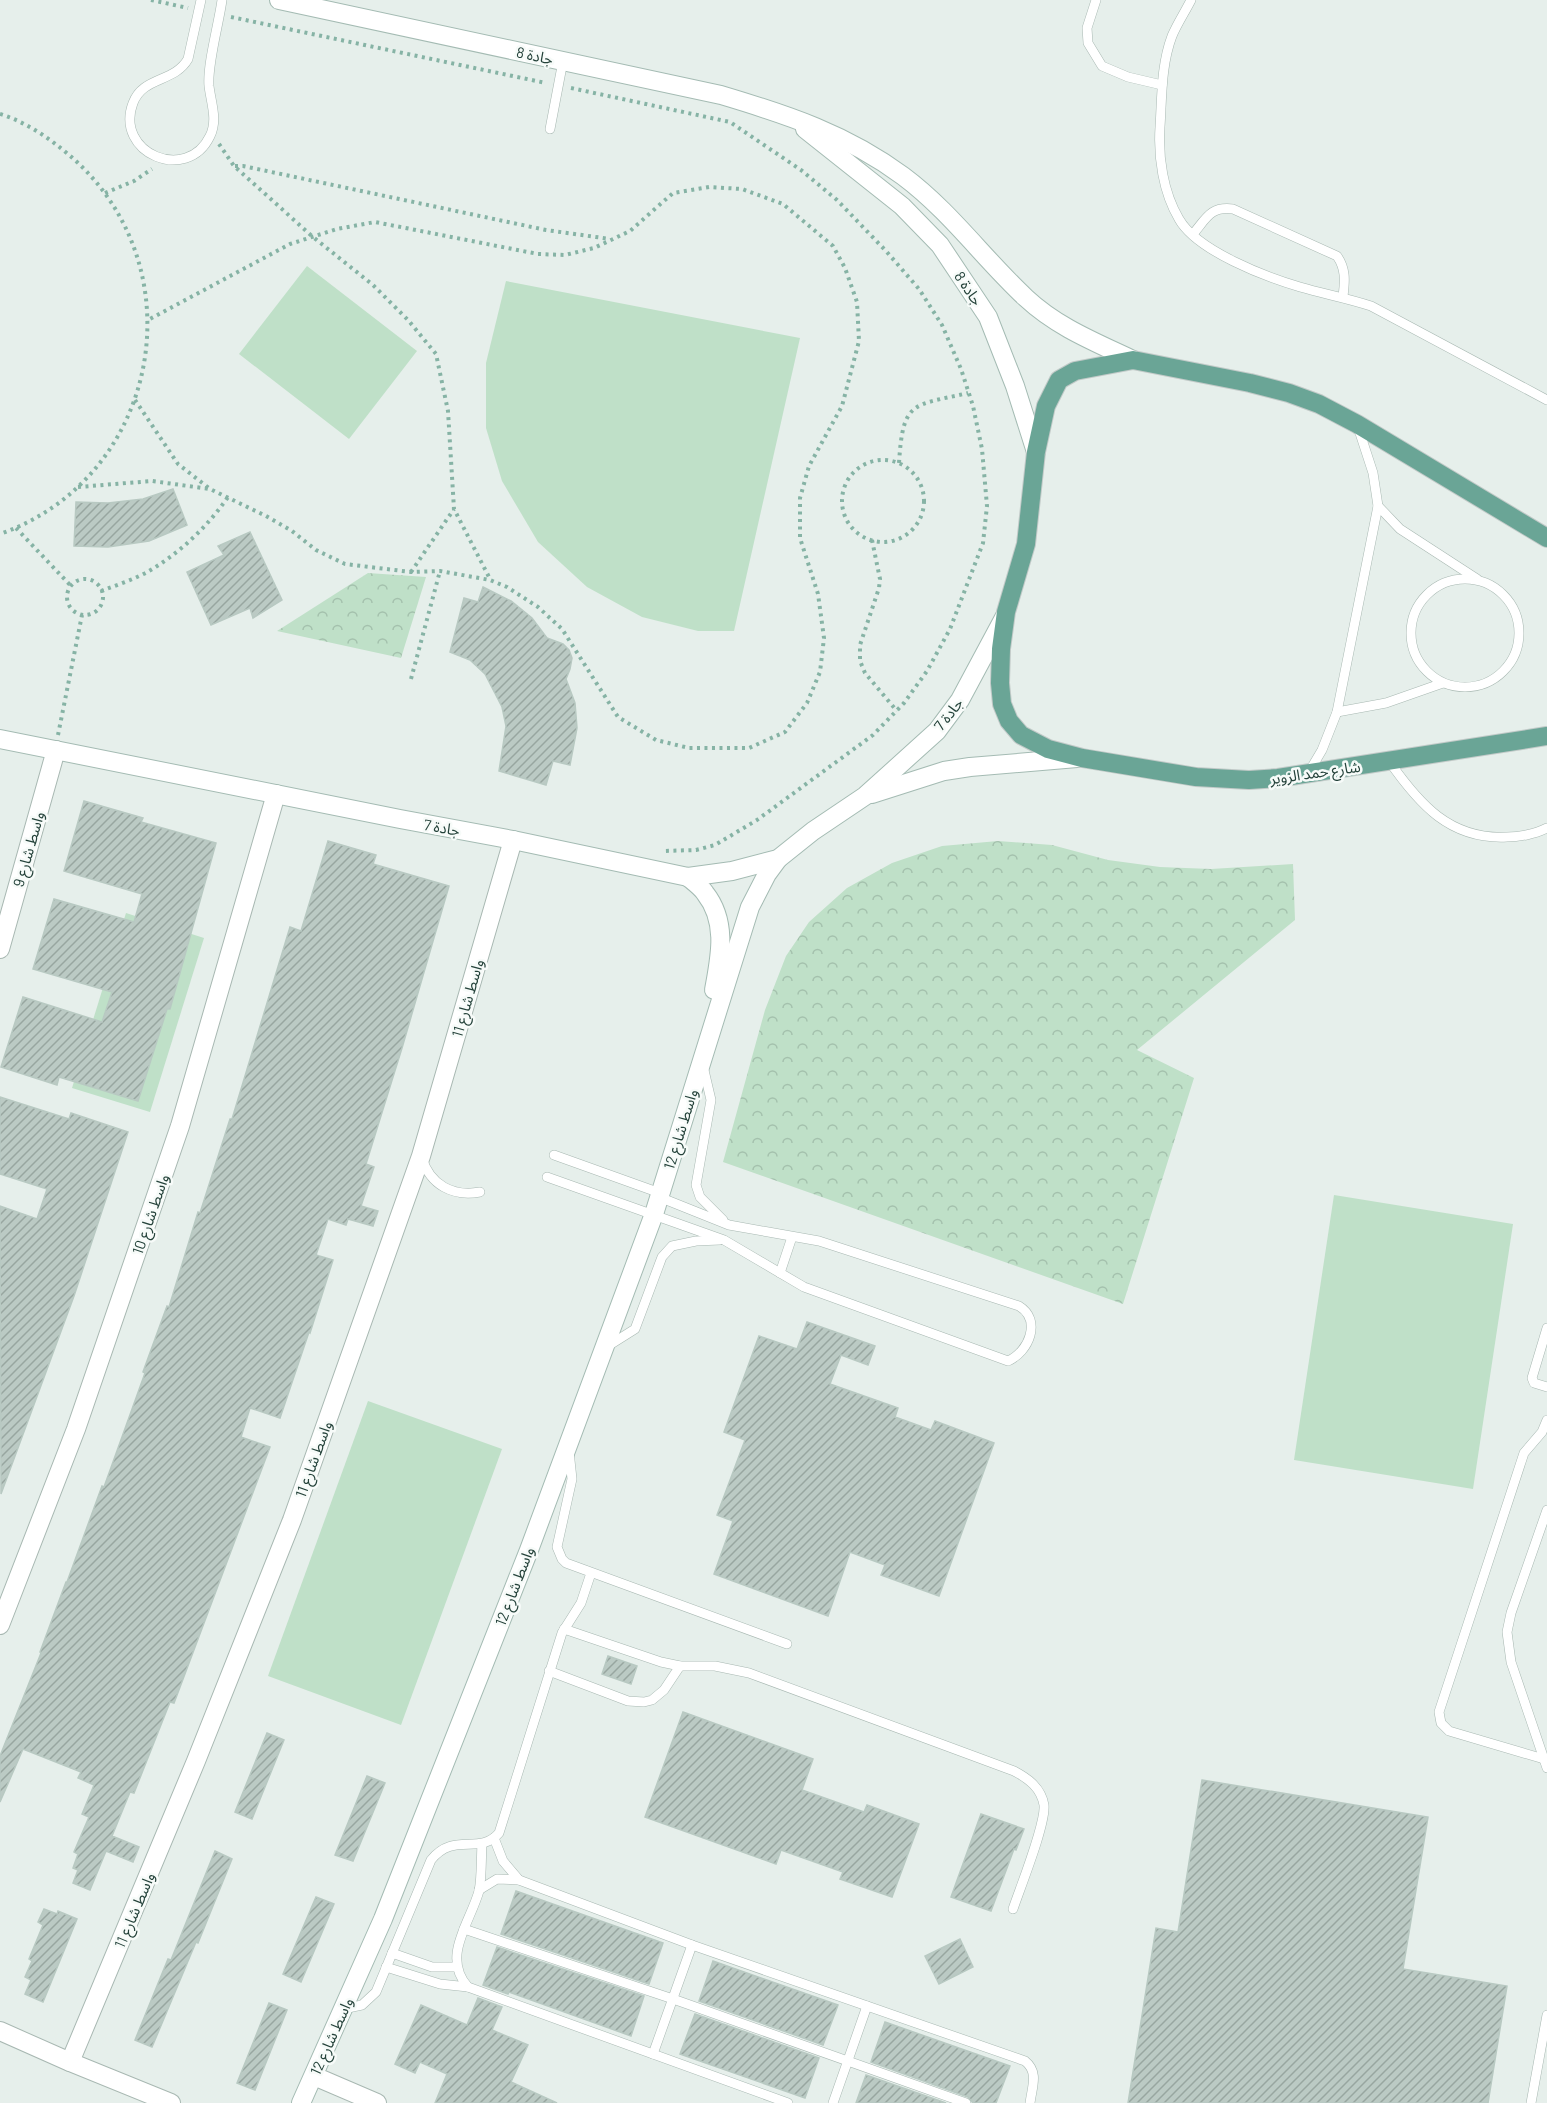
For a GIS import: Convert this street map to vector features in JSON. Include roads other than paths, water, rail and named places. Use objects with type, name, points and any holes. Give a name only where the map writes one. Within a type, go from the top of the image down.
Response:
[{"type":"main road","name":"جادة 8","points":[[279,0],[319,4],[721,95],[790,116],[840,137],[902,176],[937,205],[1027,299],[1065,328],[1133,360]]},
{"type":"main road","name":"جادة 8","points":[[790,116],[902,206],[940,245],[988,317],[1015,386],[1035,452]]},
{"type":"main road","points":[[1133,360],[1250,383],[1319,404],[1357,424],[1547,538]]},
{"type":"main road","name":"شارع حمد الزوير","points":[[1133,360],[1075,371],[1059,380],[1046,405],[1035,452],[1026,544],[1006,612],[1001,649],[1002,704],[1009,721],[1021,735],[1048,749],[1082,758],[1196,777],[1249,780],[1308,774],[1547,736]]},
{"type":"main road","name":"جادة 7","points":[[0,739],[60,739],[276,794],[688,877],[732,871],[778,859],[813,831],[864,796],[937,731],[960,700],[1006,612]]},
{"type":"main road","name":"واسط شارع 9","points":[[0,949],[60,739]]},
{"type":"main road","name":"جادة 7","points":[[864,796],[944,771],[970,766],[1082,758]]},
{"type":"main road","name":"واسط شارع 10","points":[[0,1625],[76,1429],[180,1126],[276,794]]},
{"type":"main road","name":"واسط شارع 11","points":[[70,2062],[196,1761],[292,1520],[421,1156],[513,840]]},
{"type":"main road","name":"واسط شارع 12","points":[[301,2103],[387,1908],[524,1561],[658,1201],[750,907],[767,874],[778,859]]},
{"type":"main road","name":"واسط شارع 12","points":[[688,877],[706,894],[720,922],[721,949],[702,1059]]},
{"type":"main road","points":[[0,2031],[171,2103]]},
{"type":"main road","points":[[314,2076],[377,2103]]},
{"type":"lane","points":[[201,0],[185,64],[175,74],[145,86],[133,101],[130,110],[131,129],[140,146],[155,157],[165,160],[192,155],[200,150],[211,134],[214,116],[208,80],[222,0]]},
{"type":"lane","points":[[1096,0],[1088,28],[1088,43],[1102,66],[1128,77],[1162,85]]},
{"type":"lane","points":[[1191,0],[1172,36],[1162,85],[1160,140],[1165,186],[1179,221],[1203,244],[1245,267],[1301,288],[1371,306],[1547,400]]},
{"type":"lane","points":[[550,129],[563,61]]},
{"type":"lane","points":[[1193,234],[1213,210],[1233,209],[1337,256],[1343,265],[1346,280],[1343,297]]},
{"type":"lane","points":[[1308,774],[1322,750],[1337,712],[1378,506],[1374,473],[1357,424]]},
{"type":"lane","points":[[1378,506],[1400,529],[1479,581]]},
{"type":"lane","points":[[1464,579],[1493,586],[1505,596],[1518,622],[1520,637],[1510,665],[1487,683],[1473,687],[1457,687],[1443,683],[1420,665],[1413,652],[1410,637],[1414,615],[1425,596],[1436,587],[1450,581],[1464,579]]},
{"type":"lane","points":[[1337,712],[1386,703],[1443,683]]},
{"type":"lane","points":[[1389,761],[1409,790],[1435,816],[1461,830],[1490,838],[1514,837],[1547,828]]},
{"type":"lane","points":[[702,1059],[711,1100],[696,1185],[704,1202],[729,1226]]},
{"type":"lane","points":[[547,1177],[658,1201],[804,1287],[1008,1361],[1017,1357],[1026,1347],[1032,1325],[1029,1315],[1019,1306],[819,1241],[729,1226],[658,1201],[554,1155]]},
{"type":"lane","points":[[421,1156],[430,1176],[447,1190],[458,1193],[480,1192]]},
{"type":"lane","points":[[780,1273],[792,1237]]},
{"type":"lane","points":[[603,1349],[635,1329],[662,1257],[672,1246],[696,1241],[724,1240]]},
{"type":"lane","points":[[1547,1328],[1532,1377],[1534,1383],[1547,1388]]},
{"type":"lane","points":[[1545,1764],[1449,1731],[1441,1724],[1439,1712],[1524,1453],[1542,1432],[1547,1420]]},
{"type":"lane","points":[[567,1446],[571,1456],[572,1479],[557,1547],[566,1563],[787,1644]]},
{"type":"lane","points":[[1545,1764],[1512,1662],[1507,1632],[1510,1613],[1547,1510]]},
{"type":"lane","points":[[343,2009],[353,2008],[370,2000],[376,1992],[431,1860],[437,1852],[456,1844],[482,1844],[494,1838],[502,1827],[549,1671],[564,1629],[581,1603],[591,1573]]},
{"type":"lane","points":[[564,1629],[661,1662],[680,1666],[715,1666],[749,1673],[1014,1771],[1029,1779],[1039,1791],[1044,1806],[1042,1822],[1013,1909]]},
{"type":"lane","points":[[549,1671],[628,1701],[644,1702],[659,1696],[680,1666]]},
{"type":"lane","points":[[494,1838],[503,1861],[519,1880]]},
{"type":"lane","points":[[468,1987],[460,1978],[456,1967],[457,1956],[464,1929],[479,1890],[482,1844]]},
{"type":"lane","points":[[479,1890],[497,1880],[519,1880],[692,1945],[1025,2061],[1032,2066],[1034,2075],[1030,2103]]},
{"type":"lane","points":[[464,1929],[847,2059],[966,2103]]},
{"type":"lane","points":[[653,2054],[692,1945]]},
{"type":"lane","points":[[392,1953],[432,1967],[456,1967]]},
{"type":"lane","points":[[386,1967],[440,1984],[468,1987],[788,2103]]},
{"type":"lane","points":[[833,2103],[867,2006]]},
{"type":"lane","points":[[1531,2103],[1547,2015]]}]
